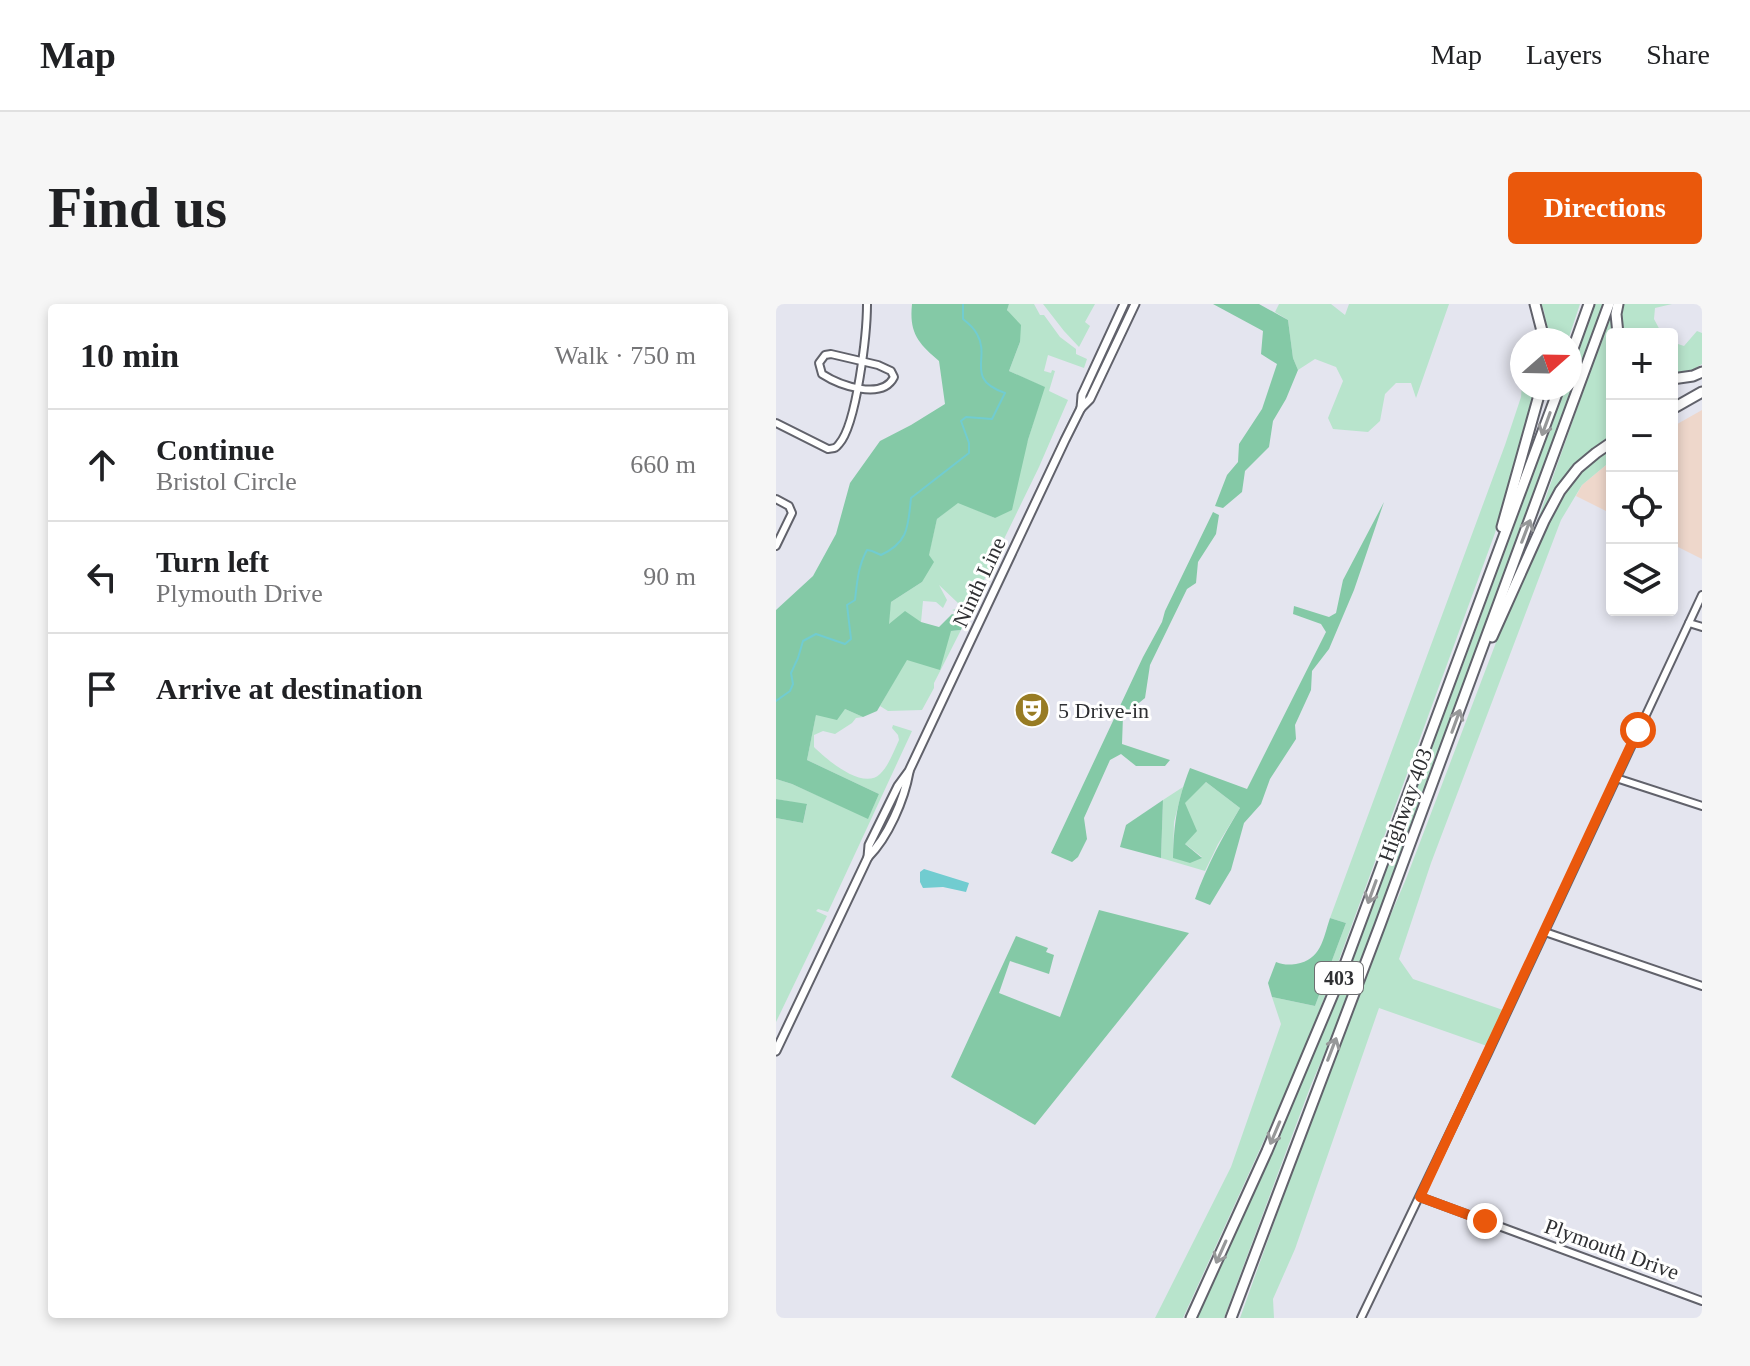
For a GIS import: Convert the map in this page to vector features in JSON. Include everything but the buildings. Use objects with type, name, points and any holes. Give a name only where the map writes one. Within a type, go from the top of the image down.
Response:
[{"type":"highway","points":[[1535,304],[1541,328]]},
{"type":"highway","points":[[1580,328],[1589,304]]},
{"type":"highway","name":"Highway 403","points":[[1231,1318],[1609,304]]},
{"type":"highway","points":[[1617,328],[1618,304]]},
{"type":"highway","points":[[1678,378],[1702,372]]},
{"type":"highway","points":[[1678,406],[1702,392]]},
{"type":"highway","points":[[1493,563],[1538,400]]},
{"type":"highway","name":"Highway 403","points":[[1191,1318],[1267,1151],[1341,975],[1554,400]]},
{"type":"highway","points":[[1479,657],[1491,640],[1560,491],[1578,468],[1606,446]]},
{"type":"main road","name":"Ninth Line","points":[[1081,408],[1082,395],[1124,304]]},
{"type":"main road","name":"Ninth Line","points":[[776,1051],[868,857],[869,845],[898,786],[909,771],[1081,408],[1090,399],[1135,304]]},
{"type":"street","points":[[776,423],[828,449],[841,443],[850,424],[857,388],[867,304]]},
{"type":"street","points":[[825,355],[878,365],[891,371],[894,377],[881,389],[857,388],[822,374],[819,363],[825,355]]},
{"type":"street","points":[[776,499],[789,506],[792,513],[776,546]]},
{"type":"street","points":[[1361,1318],[1702,595]]},
{"type":"street","points":[[1689,623],[1702,627]]},
{"type":"street","points":[[1616,778],[1702,806]]},
{"type":"street","points":[[1545,932],[1702,986]]},
{"type":"street","name":"Plymouth Drive","points":[[1420,1197],[1702,1301]]},
{"type":"shaded area","points":[[1702,410],[1702,559],[1678,547],[1678,424]]},
{"type":"shaded area","points":[[1606,465],[1606,511],[1576,496],[1582,485]]},
{"type":"green space","points":[[912,304],[1009,304],[1007,310],[1021,325],[1020,342],[1009,371],[1045,387],[1028,440],[1012,510],[995,518],[958,503],[937,519],[929,555],[934,562],[922,582],[891,602],[889,624],[905,611],[921,622],[939,627],[952,614],[965,618],[961,630],[951,631],[940,670],[907,660],[877,711],[863,717],[845,709],[837,720],[816,715],[807,760],[879,794],[868,819],[776,779],[776,610],[813,576],[836,534],[850,483],[880,441],[945,404],[939,361],[916,337]]},
{"type":"green space","points":[[1009,304],[1034,304],[1060,337],[1076,349],[1076,354],[1087,359],[1084,368],[1048,355],[1044,371],[1055,371],[1049,391],[1068,400],[967,615],[952,610],[967,606],[958,603],[939,585],[947,600],[943,608],[936,602],[923,601],[921,622],[888,624],[891,602],[922,582],[937,519],[958,502],[995,518],[1028,440],[1044,387],[1009,371],[1020,342],[1007,309]]},
{"type":"green space","points":[[1043,304],[1095,304],[1085,322],[1090,326],[1079,347],[1064,331]]},
{"type":"green space","points":[[1213,304],[1259,304],[1288,320],[1293,358],[1298,370],[1273,421],[1269,447],[1245,471],[1242,492],[1223,508],[1215,506],[1227,475],[1238,462],[1239,444],[1262,409],[1277,364],[1261,354],[1263,331]]},
{"type":"green space","points":[[1279,304],[1331,304],[1345,315],[1349,304],[1449,304],[1416,398],[1411,383],[1396,383],[1385,394],[1380,421],[1368,432],[1333,429],[1328,418],[1343,381],[1336,367],[1315,359],[1298,370],[1293,358],[1288,320],[1275,312]]},
{"type":"green space","points":[[1541,304],[1580,304],[1572,328],[1546,328]]},
{"type":"green space","points":[[1594,304],[1604,304],[1582,363],[1582,336]]},
{"type":"green space","points":[[1614,304],[1614,328],[1606,328],[1606,440],[1564,481],[1531,539],[1582,400],[1582,395]]},
{"type":"green space","points":[[1623,304],[1672,304],[1655,308],[1654,319],[1659,328],[1621,328]]},
{"type":"green space","points":[[1697,331],[1702,333],[1702,364],[1678,373],[1678,344],[1684,346]]},
{"type":"green space","points":[[1520,400],[1533,400],[1495,533],[1297,1068],[1183,1318],[1155,1318],[1231,1167],[1281,1024],[1272,997],[1315,1006],[1346,923],[1330,918]]},
{"type":"green space","points":[[1559,400],[1568,400],[1336,1027],[1311,1085],[1224,1318],[1195,1318],[1327,1024],[1479,622]]},
{"type":"green space","points":[[1606,452],[1606,465],[1582,485],[1561,520],[1431,863],[1399,959],[1413,979],[1503,1010],[1487,1046],[1379,1008],[1295,1249],[1273,1299],[1274,1318],[1240,1318],[1385,928],[1500,632],[1542,537],[1566,492],[1583,470]]},
{"type":"green space","points":[[1384,502],[1354,590],[1329,649],[1312,671],[1311,690],[1295,725],[1296,739],[1270,779],[1261,804],[1244,823],[1231,870],[1210,905],[1195,899],[1215,852],[1240,808],[1206,782],[1185,803],[1197,831],[1185,844],[1202,858],[1190,863],[1173,858],[1177,812],[1190,768],[1247,789],[1326,632],[1321,624],[1293,614],[1294,606],[1329,617],[1336,613],[1343,580]]},
{"type":"green space","points":[[1213,512],[1219,515],[1216,534],[1198,562],[1196,583],[1187,589],[1150,665],[1145,698],[1123,716],[1122,744],[1170,760],[1165,766],[1136,766],[1121,754],[1110,760],[1084,818],[1087,839],[1078,857],[1072,862],[1051,853],[1162,622]]},
{"type":"green space","points":[[961,630],[922,710],[888,711],[880,706],[906,660],[951,631]]},
{"type":"green space","points":[[845,709],[863,717],[856,718],[835,734],[823,731],[814,735],[814,747],[845,771],[864,779],[880,774],[891,758],[899,740],[893,725],[912,731],[828,912],[816,911],[827,916],[776,1022],[776,818],[803,823],[807,805],[776,799],[776,779],[868,818],[879,794],[807,760],[816,714]]},
{"type":"green space","points":[[1206,782],[1240,808],[1205,871],[1161,858],[1163,800],[1183,787],[1174,822],[1173,858],[1202,857],[1184,843],[1184,802]]},
{"type":"green space","points":[[776,799],[807,804],[803,823],[776,818]]},
{"type":"green space","points":[[1163,800],[1161,858],[1120,847],[1126,825]]},
{"type":"green space","points":[[1099,910],[1189,933],[1035,1125],[951,1077],[1016,936],[1048,948],[1046,952],[1054,955],[1049,974],[1010,961],[999,993],[1060,1017]]},
{"type":"green space","points":[[1330,918],[1346,923],[1315,1006],[1272,997],[1268,983],[1276,962],[1293,964],[1311,958],[1323,941]]},
{"type":"water","points":[[924,869],[969,883],[966,892],[943,887],[923,888],[920,872]]},
{"type":"waterway","points":[[776,701],[790,691],[793,684],[791,673],[803,641],[816,634],[845,644],[851,639],[847,605],[855,600],[860,568],[867,550],[881,555],[897,545],[908,525],[911,498],[969,453],[969,443],[961,421],[966,417],[992,419],[1005,393],[985,381],[982,375],[981,343],[963,319],[963,304]]},
{"type":"place","name":"5 Drive-in","points":[[1032,710]]},
{"type":"route","points":[[1485,1221],[1420,1197],[1638,730]]}]
